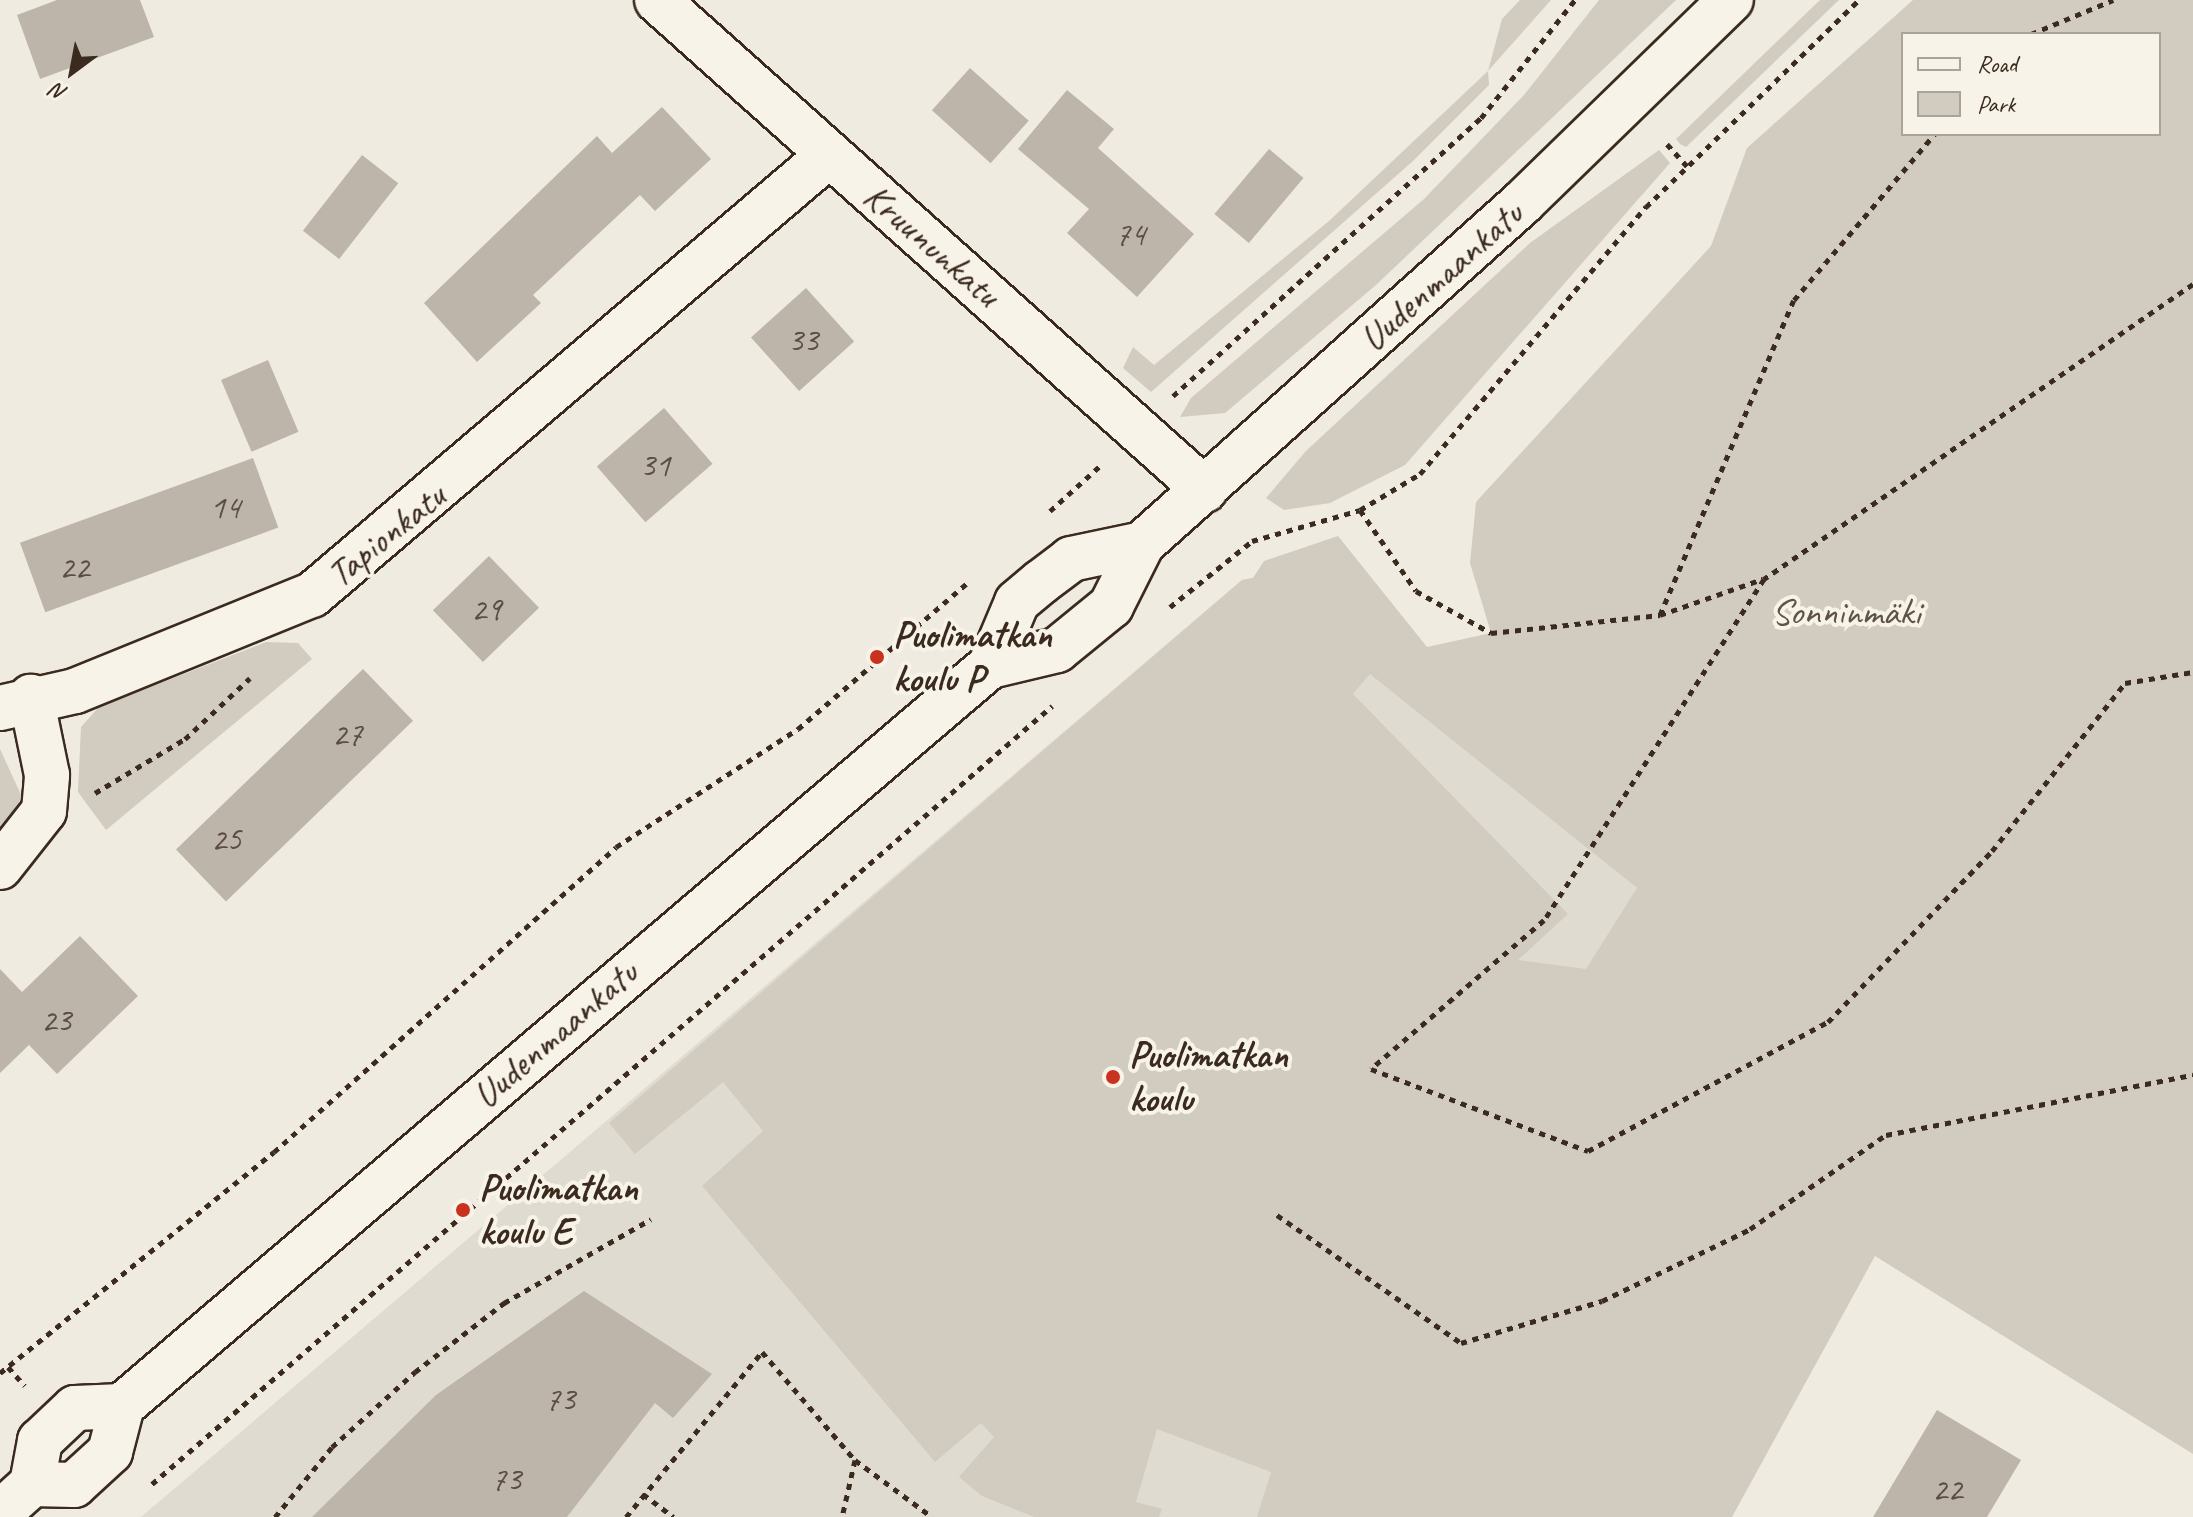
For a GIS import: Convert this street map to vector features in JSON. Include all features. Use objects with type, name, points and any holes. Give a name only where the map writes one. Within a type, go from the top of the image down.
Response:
[{"type":"main road","name":"Kruununkatu","points":[[657,0],[829,155],[1142,428],[1205,490]]},
{"type":"main road","name":"Uudenmaankatu","points":[[990,666],[1057,650],[1111,606],[1142,544],[1205,490],[1731,0]]},
{"type":"main road","name":"Tapionkatu","points":[[42,813],[47,775],[15,702],[75,691],[312,595],[829,155]]},
{"type":"main road","name":"Uudenmaankatu","points":[[122,1406],[990,666],[1017,602],[1071,559],[1142,544]]},
{"type":"main road","points":[[0,867],[42,813]]},
{"type":"main road","points":[[0,1513],[32,1484],[40,1441],[75,1408],[122,1406],[110,1452],[74,1485],[32,1484]]},
{"type":"path","points":[[1043,518],[1481,118],[1575,0]]},
{"type":"path","points":[[1167,610],[1252,541],[1360,510],[1420,474],[1687,166],[1859,0]]},
{"type":"path","points":[[2036,32],[2113,0]]},
{"type":"path","points":[[1660,615],[1794,300],[1933,136]]},
{"type":"path","points":[[1667,144],[1687,166]]},
{"type":"path","points":[[1360,510],[1416,591],[1491,633],[1660,615],[1764,579],[2193,284]]},
{"type":"path","points":[[0,1373],[274,1152],[616,847],[798,729],[976,576]]},
{"type":"path","points":[[1764,579],[1544,920],[1371,1069],[1588,1151],[1828,1022],[1992,851],[2125,683],[2193,672]]},
{"type":"path","points":[[42,813],[149,765],[257,669]]},
{"type":"path","points":[[148,1487],[1058,700]]},
{"type":"path","points":[[1277,1215],[1461,1343],[1602,1301],[1710,1249],[1886,1135],[2193,1075]]},
{"type":"path","points":[[275,1517],[332,1447],[415,1372],[504,1303],[651,1219]]},
{"type":"path","points":[[626,1517],[762,1352],[855,1460],[932,1517]]},
{"type":"path","points":[[842,1517],[855,1460]]},
{"type":"path","points":[[643,1494],[673,1517]]},
{"type":"shaded area","name":"Puolimatkan koulu","points":[[1253,578],[1637,888],[1333,1517],[141,1517],[1242,580]]},
{"type":"green space","points":[[1520,0],[1551,0],[1488,71],[1502,19]]},
{"type":"green space","points":[[1599,0],[1676,0],[1376,285],[1225,413],[1180,417],[1191,398],[1424,199],[1524,95]]},
{"type":"green space","points":[[1820,0],[1839,0],[1686,147],[1680,144],[1676,139]]},
{"type":"green space","name":"Sonninmäki","points":[[1913,0],[2193,0],[2193,1454],[1875,1256],[1732,1517],[1257,1517],[1271,1472],[1157,1429],[1136,1502],[1162,1509],[1159,1517],[1034,1517],[982,1496],[959,1477],[994,1437],[981,1423],[935,1462],[702,1186],[763,1131],[723,1082],[635,1154],[609,1123],[1242,580],[1253,578],[1264,561],[1338,536],[1427,647],[1491,633],[1470,563],[1476,502],[1711,246],[1747,148]],"holes":[[[1370,674],[1637,888],[1586,969],[1518,960],[1568,914],[1353,694]]]},
{"type":"green space","points":[[1488,71],[1489,85],[1413,161],[1151,392],[1123,368],[1133,347],[1154,365],[1329,221]]},
{"type":"green space","points":[[1659,150],[1670,163],[1405,465],[1330,503],[1284,510],[1266,498],[1306,451],[1530,243]]},
{"type":"green space","points":[[266,642],[298,643],[312,659],[106,830],[78,792],[81,727],[99,707]]},
{"type":"green space","points":[[0,749],[22,797],[0,832]]},
{"type":"building","points":[[57,0],[140,0],[154,37],[40,79],[17,15]]},
{"type":"building","points":[[970,68],[1029,121],[991,163],[932,110]]},
{"type":"building","points":[[1067,90],[1114,129],[1098,148],[1194,234],[1137,297],[1067,233],[1089,209],[1018,149]]},
{"type":"building","points":[[662,107],[711,159],[655,211],[640,195],[533,295],[541,303],[477,362],[424,303],[597,136],[612,153]]},
{"type":"building","points":[[1269,149],[1303,178],[1249,243],[1214,214]]},
{"type":"building","points":[[362,155],[398,183],[339,259],[303,231]]},
{"type":"building","points":[[806,288],[854,342],[799,391],[751,338]]},
{"type":"building","points":[[268,360],[298,432],[252,452],[221,380]]},
{"type":"building","points":[[664,408],[713,464],[645,522],[597,466]]},
{"type":"building","points":[[253,458],[278,528],[45,612],[20,543]]},
{"type":"building","points":[[489,556],[539,608],[483,662],[433,610]]},
{"type":"building","points":[[363,669],[413,721],[226,901],[176,850]]},
{"type":"building","points":[[80,936],[138,996],[57,1074],[29,1045],[0,1073],[0,969],[22,992]]},
{"type":"building","points":[[584,1291],[712,1374],[673,1418],[655,1403],[567,1517],[312,1517],[436,1395]]},
{"type":"building","points":[[1937,1410],[2021,1460],[1987,1517],[1873,1517]]},
{"type":"place","name":"Puolimatkan koulu P","points":[[877,657]]},
{"type":"place","name":"Puolimatkan koulu","points":[[1113,1077]]},
{"type":"place","name":"Puolimatkan koulu E","points":[[463,1210]]}]
